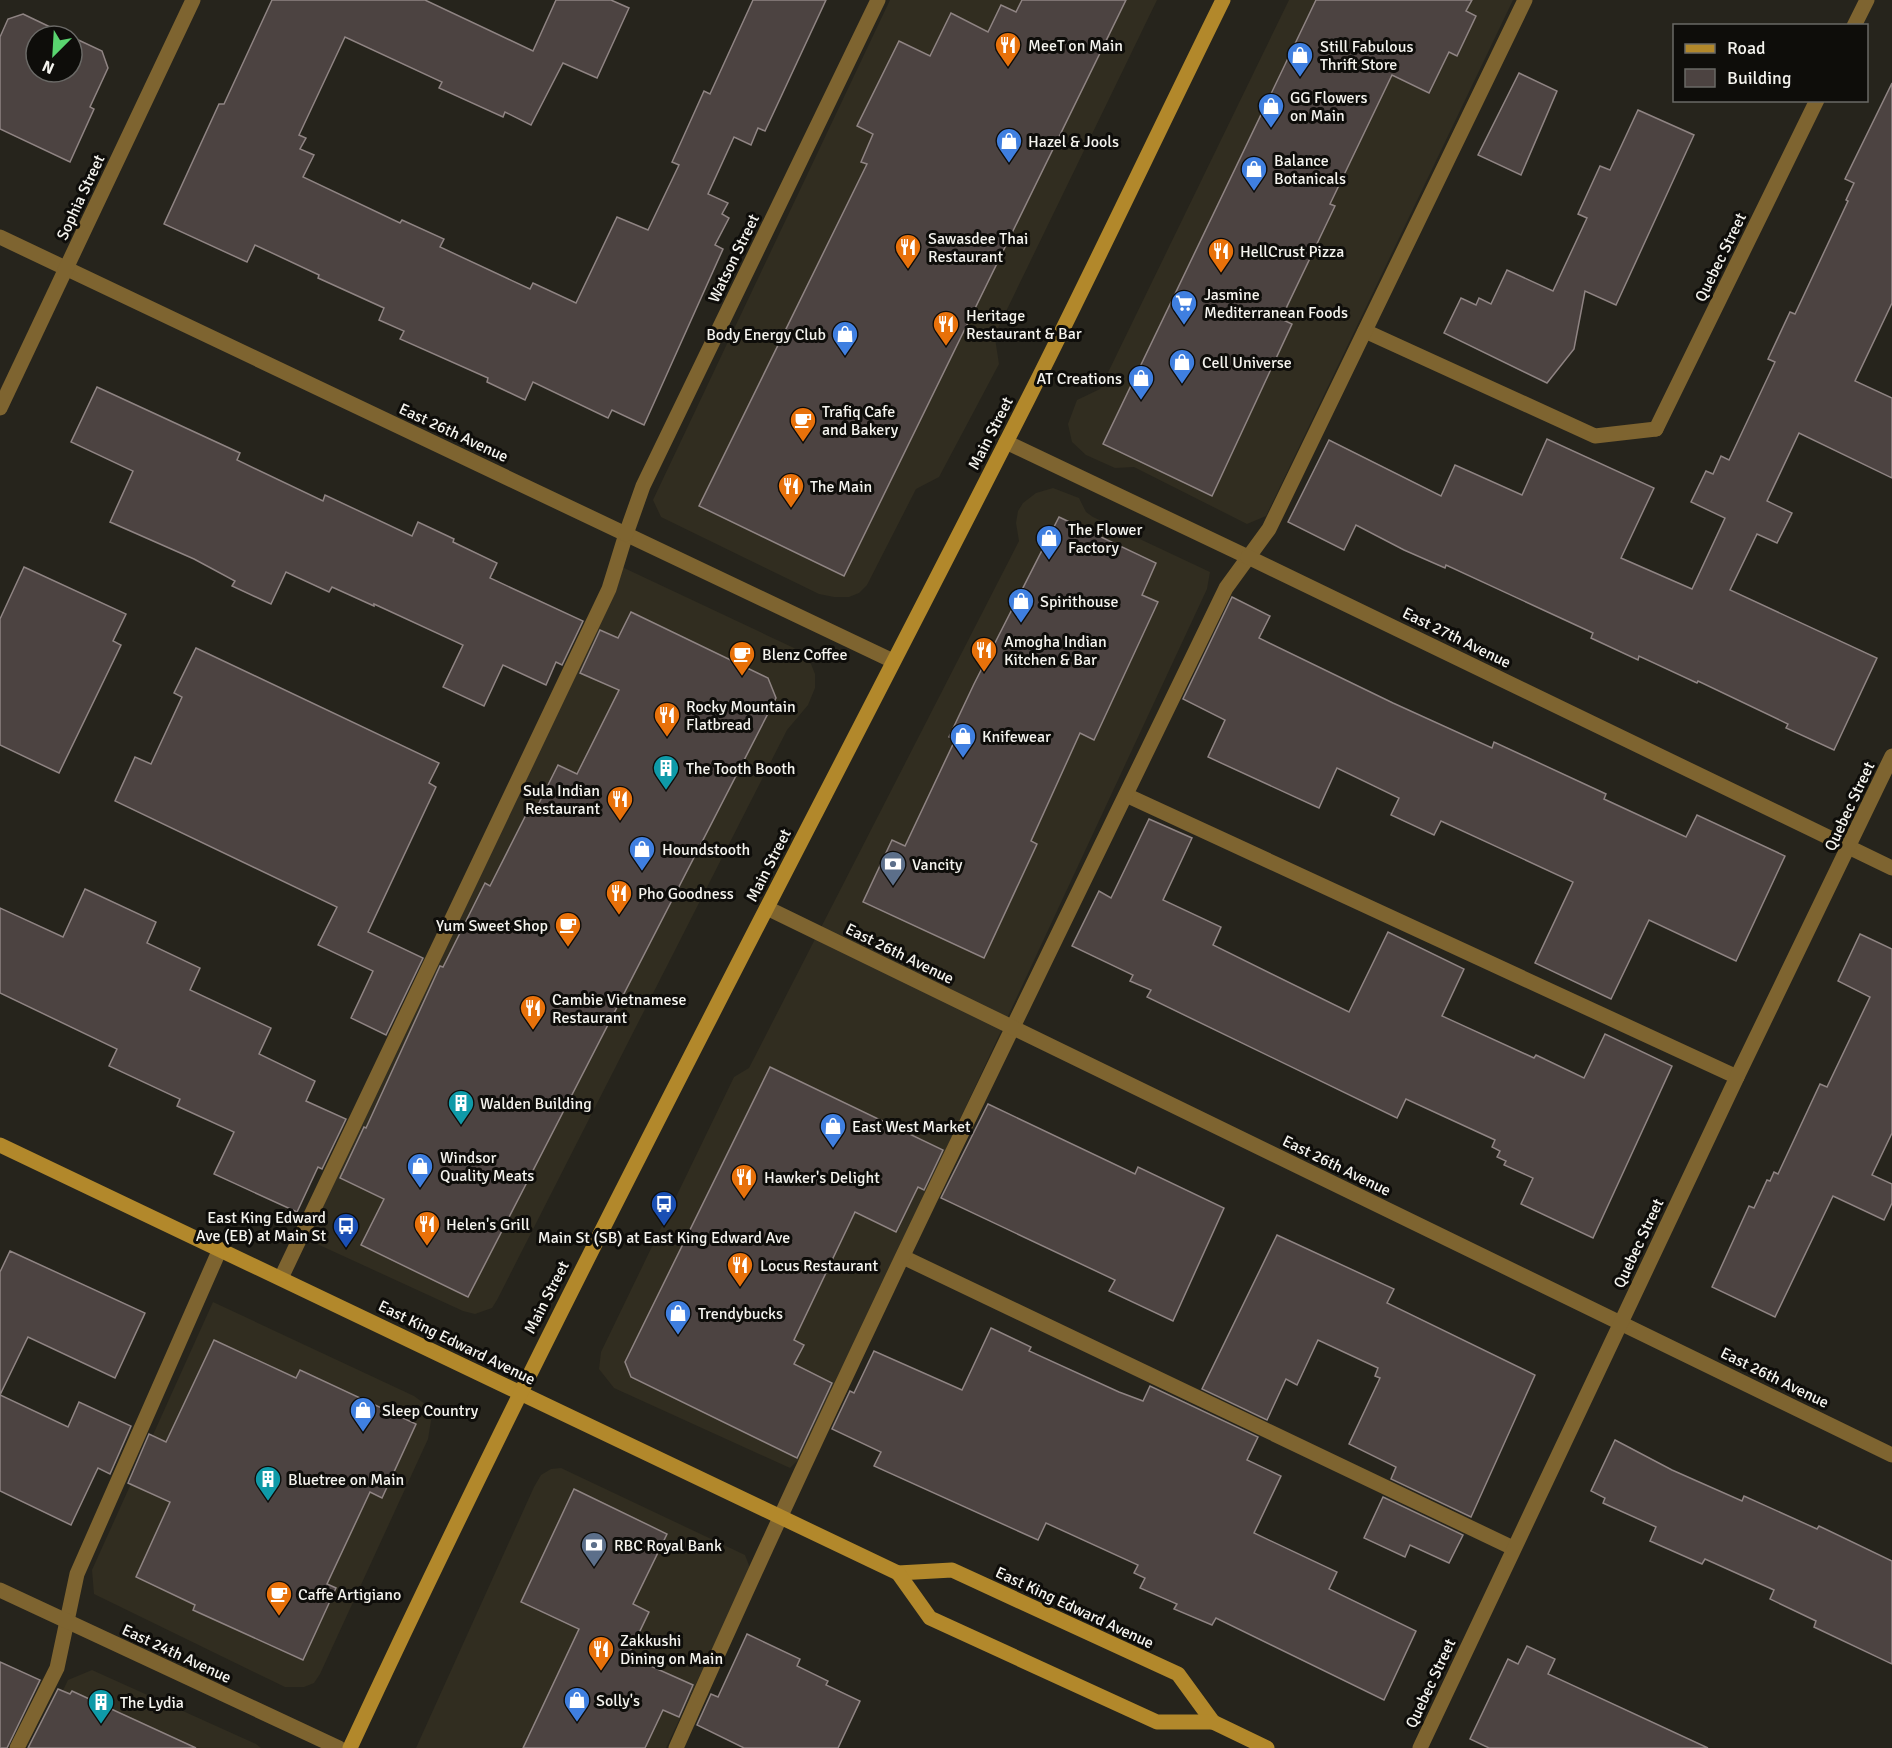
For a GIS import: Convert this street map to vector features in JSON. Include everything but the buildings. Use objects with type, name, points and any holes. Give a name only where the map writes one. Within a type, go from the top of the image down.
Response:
[{"type":"main road","name":"Main Street","points":[[350,1748],[519,1392],[1005,442],[1223,0]]},
{"type":"main road","name":"East King Edward Avenue","points":[[0,1145],[898,1574],[930,1618],[1157,1722],[1214,1722],[1267,1748]]},
{"type":"main road","name":"East King Edward Avenue","points":[[898,1574],[952,1570],[1178,1674],[1214,1722]]},
{"type":"street","name":"Sophia Street","points":[[0,408],[193,0]]},
{"type":"street","name":"Watson Street","points":[[281,1278],[609,589],[643,486],[878,0]]},
{"type":"street","points":[[676,1748],[779,1518],[1226,588],[1269,529],[1525,0]]},
{"type":"street","points":[[1855,24],[1867,0]]},
{"type":"street","name":"Quebec Street","points":[[1365,331],[1595,436],[1656,429],[1816,102]]},
{"type":"street","name":"East 26th Avenue","points":[[0,237],[893,661]]},
{"type":"street","name":"East 27th Avenue","points":[[1005,442],[1892,867]]},
{"type":"street","name":"Quebec Street","points":[[1420,1748],[1737,1077],[1892,756]]},
{"type":"street","points":[[1126,795],[1737,1077]]},
{"type":"street","name":"East 26th Avenue","points":[[767,908],[1892,1455]]},
{"type":"street","points":[[17,1748],[57,1668],[77,1574],[220,1249]]},
{"type":"street","points":[[903,1257],[1513,1548]]},
{"type":"street","name":"East 24th Avenue","points":[[0,1590],[339,1748]]},
{"type":"shaded area","points":[[890,0],[1157,0],[997,330],[995,338],[999,364],[939,477],[916,489],[867,585],[859,593],[849,597],[834,597],[819,594],[661,517],[653,500]]},
{"type":"shaded area","points":[[1289,0],[1513,0],[1266,516],[1247,524],[1134,467],[1115,468],[1086,455],[1072,442],[1068,424],[1077,400],[1100,389]]},
{"type":"shaded area","points":[[1053,488],[1079,498],[1086,512],[1093,517],[1210,572],[1207,589],[804,1454],[790,1468],[614,1388],[599,1369],[601,1352],[734,1077],[749,1068],[1019,541],[1016,523],[1018,511],[1023,503],[1036,493]]},
{"type":"shaded area","points":[[622,567],[794,648],[811,664],[815,674],[815,688],[808,705],[787,730],[497,1300],[492,1308],[475,1314],[463,1311],[304,1238]]},
{"type":"shaded area","name":"Bluetree on Main","points":[[213,1302],[414,1396],[425,1404],[432,1415],[428,1439],[320,1674],[314,1683],[304,1687],[285,1687],[94,1594],[92,1570]]},
{"type":"shaded area","points":[[561,1468],[745,1555],[750,1568],[666,1748],[416,1748],[534,1487],[541,1475],[551,1469]]},
{"type":"shaded area","points":[[92,1670],[261,1748],[35,1748],[68,1680]]},
{"type":"place","name":"MeeT on Main","points":[[1008,68]]},
{"type":"place","name":"Still Fabulous Thrift Store","points":[[1300,78]]},
{"type":"place","name":"GG Flowers on Main","points":[[1271,129]]},
{"type":"place","name":"Hazel & Jools","points":[[1009,164]]},
{"type":"place","name":"Balance Botanicals","points":[[1254,192]]},
{"type":"place","name":"Sawasdee Thai Restaurant","points":[[908,270]]},
{"type":"place","name":"HellCrust Pizza","points":[[1221,274]]},
{"type":"place","name":"Jasmine Mediterranean Foods","points":[[1184,326]]},
{"type":"place","name":"Heritage Restaurant & Bar","points":[[946,347]]},
{"type":"place","name":"Body Energy Club","points":[[845,357]]},
{"type":"place","name":"Cell Universe","points":[[1182,385]]},
{"type":"place","name":"AT Creations","points":[[1141,401]]},
{"type":"place","name":"Trafiq Cafe and Bakery","points":[[803,443]]},
{"type":"place","name":"The Main","points":[[791,509]]},
{"type":"place","name":"The Flower Factory","points":[[1049,561]]},
{"type":"place","name":"Spirithouse","points":[[1021,624]]},
{"type":"place","name":"Amogha Indian Kitchen & Bar","points":[[984,673]]},
{"type":"place","name":"Blenz Coffee","points":[[742,677]]},
{"type":"place","name":"Rocky Mountain Flatbread","points":[[667,738]]},
{"type":"place","name":"Knifewear","points":[[963,759]]},
{"type":"place","name":"The Tooth Booth","points":[[666,791]]},
{"type":"place","name":"Sula Indian Restaurant","points":[[620,822]]},
{"type":"place","name":"Houndstooth","points":[[642,872]]},
{"type":"place","name":"Vancity","points":[[893,887]]},
{"type":"place","name":"Pho Goodness","points":[[619,916]]},
{"type":"place","name":"Yum Sweet Shop","points":[[568,948]]},
{"type":"place","name":"Cambie Vietnamese Restaurant","points":[[533,1031]]},
{"type":"place","name":"Walden Building","points":[[461,1126]]},
{"type":"place","name":"East West Market","points":[[833,1149]]},
{"type":"place","name":"Windsor Quality Meats","points":[[420,1189]]},
{"type":"place","name":"Hawker's Delight","points":[[744,1200]]},
{"type":"place","name":"Main St (SB) at East King Edward Ave","points":[[664,1227]]},
{"type":"place","name":"Helen's Grill","points":[[427,1247]]},
{"type":"place","name":"East King Edward Ave (EB) at Main St","points":[[346,1249]]},
{"type":"place","name":"Locus Restaurant","points":[[740,1288]]},
{"type":"place","name":"Trendybucks","points":[[678,1336]]},
{"type":"place","name":"Sleep Country","points":[[363,1433]]},
{"type":"place","name":"Bluetree on Main","points":[[268,1502]]},
{"type":"place","name":"RBC Royal Bank","points":[[594,1568]]},
{"type":"place","name":"Caffe Artigiano","points":[[279,1617]]},
{"type":"place","name":"Zakkushi Dining on Main","points":[[601,1672]]},
{"type":"place","name":"Solly's","points":[[577,1723]]},
{"type":"place","name":"The Lydia","points":[[101,1725]]}]
